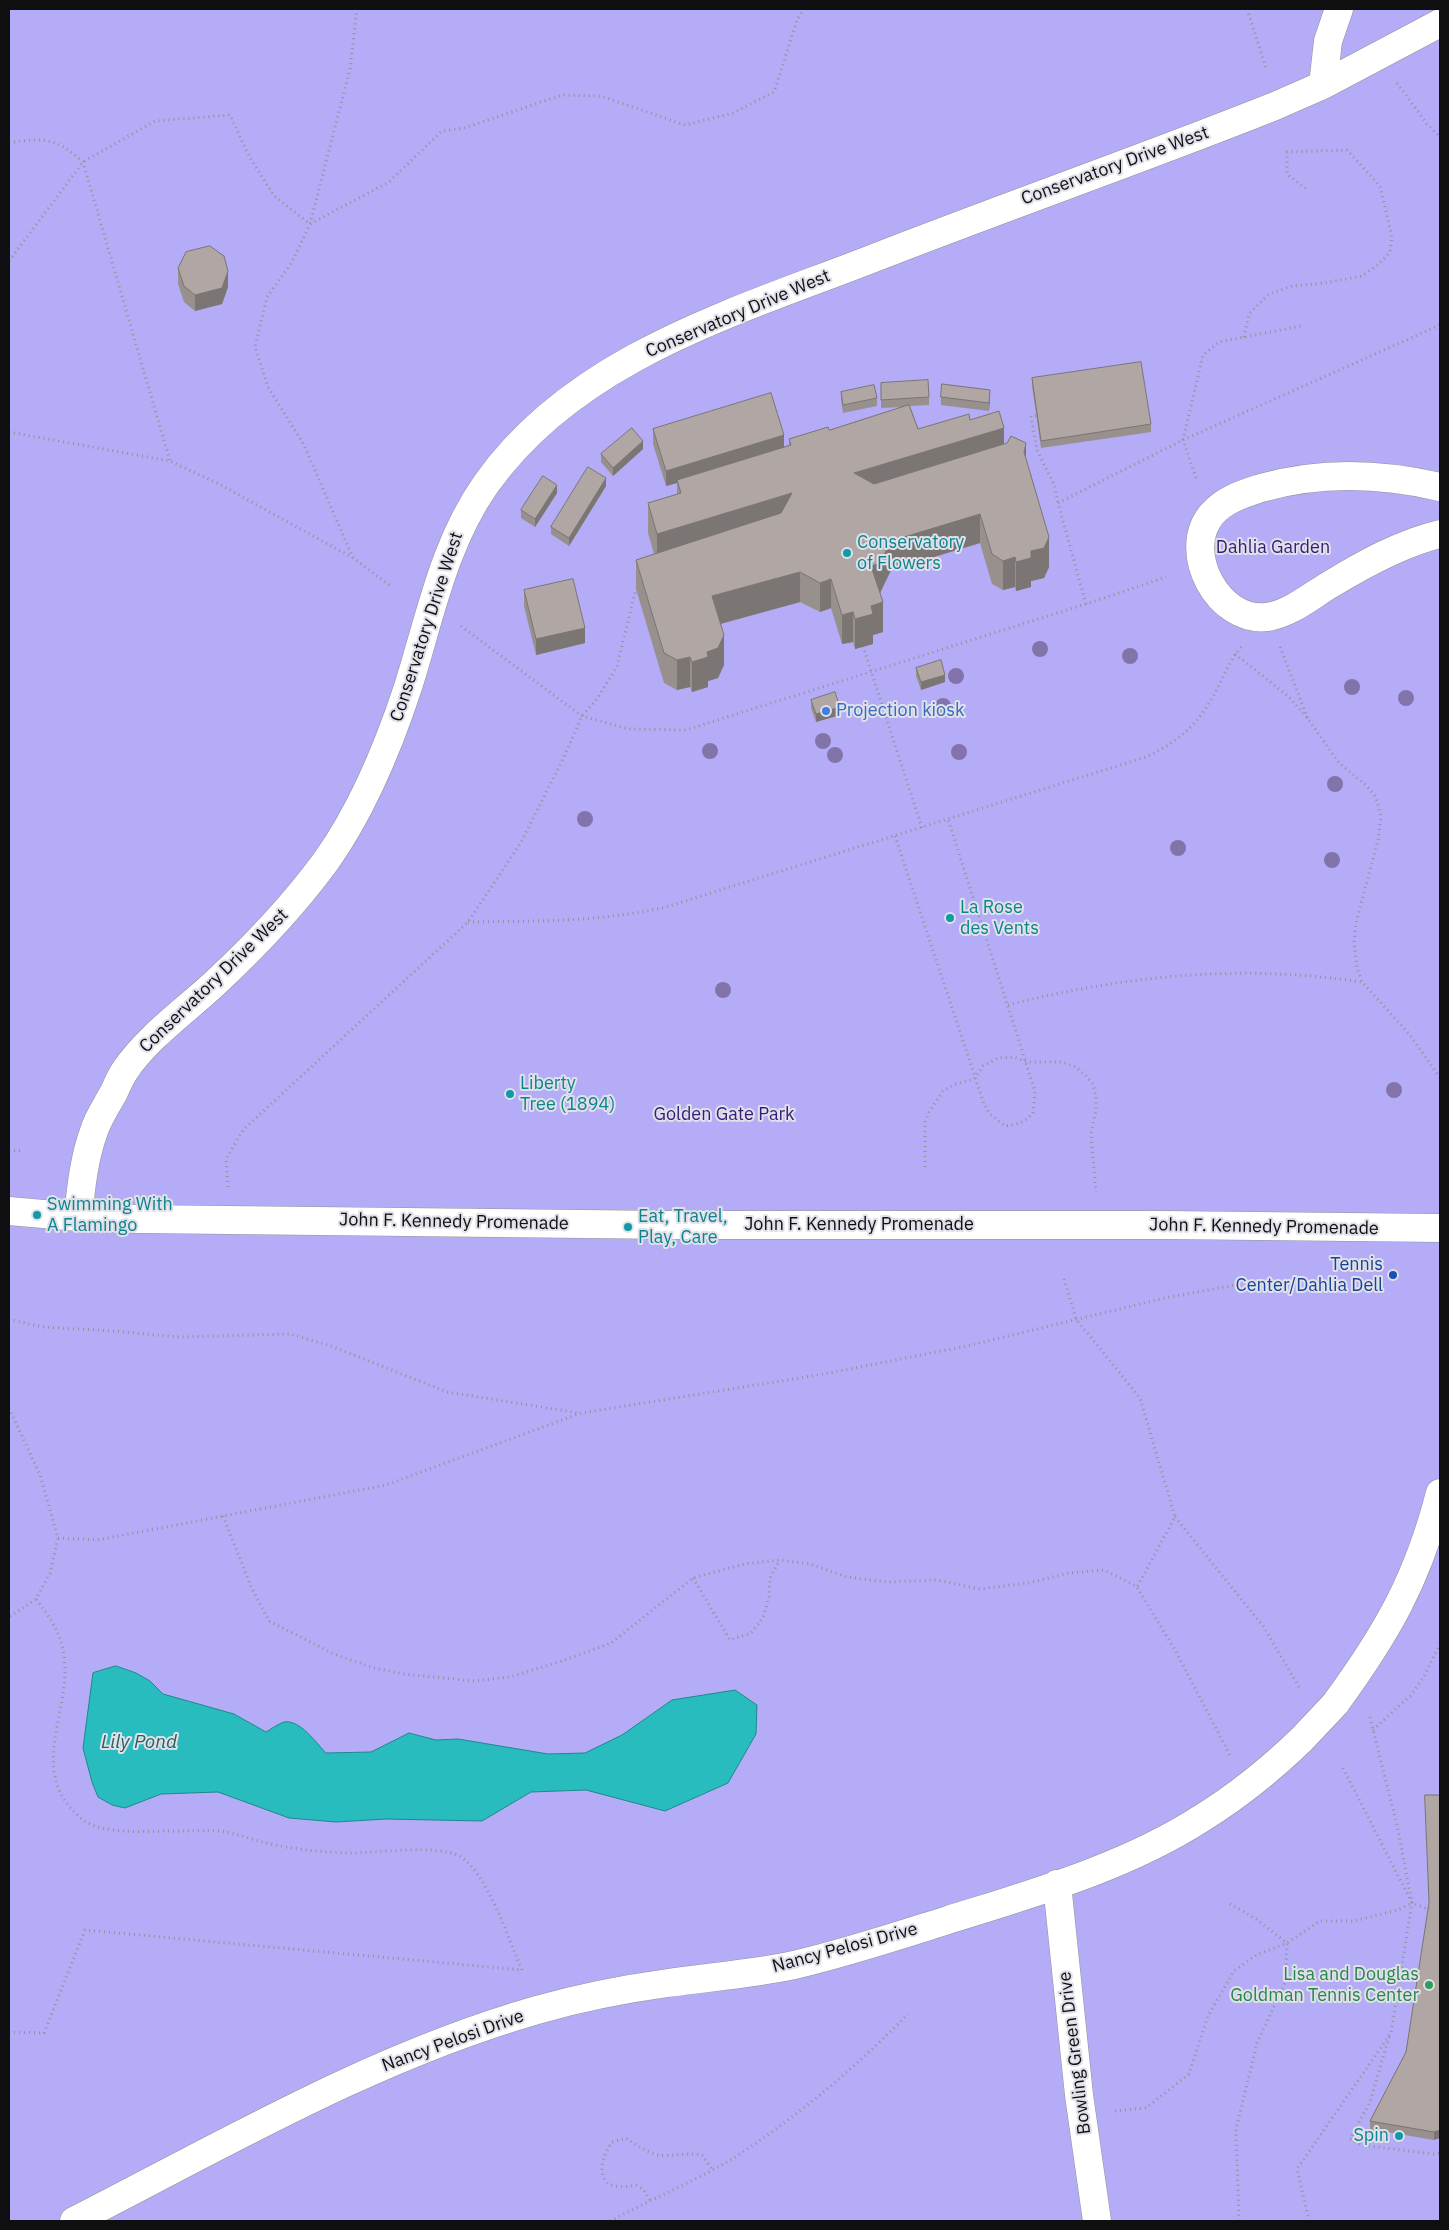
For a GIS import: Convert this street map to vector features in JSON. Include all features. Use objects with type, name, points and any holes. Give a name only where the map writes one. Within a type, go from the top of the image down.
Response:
[{"type":"street","points":[[1323,85],[1328,41],[1339,9]]},
{"type":"street","name":"Conservatory Drive West","points":[[78,1217],[81,1183],[94,1129],[126,1069],[149,1043],[259,940],[297,899],[329,856],[356,814],[391,736],[444,567],[456,536],[486,485],[535,428],[612,370],[657,345],[709,322],[977,218],[1227,125],[1323,85],[1440,23]]},
{"type":"street","points":[[1440,487],[1410,480],[1335,475],[1272,485],[1226,501],[1211,515],[1202,533],[1201,554],[1205,574],[1215,592],[1228,605],[1245,614],[1266,617],[1282,612],[1399,548],[1440,534]]},
{"type":"street","name":"John F. Kennedy Promenade","points":[[9,1211],[78,1217],[229,1220],[672,1225],[1100,1225],[1440,1228]]},
{"type":"street","name":"Nancy Pelosi Drive","points":[[74,2221],[364,2074],[420,2050],[482,2027],[600,1995],[792,1965],[858,1948],[1057,1884],[1130,1856],[1200,1820],[1247,1788],[1302,1739],[1335,1704],[1383,1635],[1413,1578],[1429,1536],[1440,1493]]},
{"type":"street","name":"Bowling Green Drive","points":[[1057,1884],[1082,2114],[1097,2221]]},
{"type":"path","points":[[353,558],[304,445],[268,387],[255,347],[267,297],[292,262],[310,224],[350,69],[357,9]]},
{"type":"path","points":[[310,224],[389,182],[442,131],[464,128],[562,95],[602,96],[685,125],[733,113],[774,92],[797,20],[804,9]]},
{"type":"path","points":[[1247,9],[1266,68]]},
{"type":"path","points":[[1392,76],[1427,124],[1440,137]]},
{"type":"path","points":[[9,261],[83,162],[155,121],[230,115],[249,156],[274,196],[310,224]]},
{"type":"path","points":[[9,144],[33,139],[60,143],[83,162],[170,461]]},
{"type":"path","points":[[1244,337],[1249,314],[1269,294],[1292,286],[1325,284],[1362,276],[1379,264],[1390,252],[1392,237],[1380,186],[1347,150],[1286,152],[1287,174],[1306,189]]},
{"type":"path","points":[[1058,503],[1183,440],[1440,325]]},
{"type":"path","points":[[1196,478],[1183,440],[1203,355],[1219,342],[1301,326]]},
{"type":"path","points":[[1036,416],[1030,416],[1037,450],[1055,488],[1086,604]]},
{"type":"path","points":[[9,432],[170,461],[220,484],[353,558],[392,587]]},
{"type":"path","points":[[458,624],[582,716],[628,729],[686,730],[1166,577]]},
{"type":"path","points":[[229,1220],[226,1158],[243,1130],[468,922],[520,844],[558,770],[582,716],[597,699],[617,666],[636,589]]},
{"type":"path","points":[[468,922],[590,919],[640,913],[691,901],[1146,757],[1166,748],[1183,735],[1209,704],[1235,654],[1266,617],[1282,651],[1308,719]]},
{"type":"path","points":[[863,646],[922,828]]},
{"type":"path","points":[[1235,654],[1288,696],[1308,719],[1339,763],[1367,786],[1376,798],[1381,817],[1378,840],[1356,923],[1354,943],[1362,982],[1410,1035],[1440,1078]]},
{"type":"path","points":[[895,836],[974,1079],[984,1104],[990,1114],[1005,1126],[1016,1125],[1025,1122],[1034,1113],[1035,1091],[948,820]]},
{"type":"path","points":[[1008,1005],[1082,987],[1175,976],[1317,975],[1362,982]]},
{"type":"path","points":[[925,1168],[924,1141],[928,1112],[943,1091],[955,1084],[974,1079],[982,1066],[998,1058],[1014,1057],[1027,1062],[1062,1062],[1076,1067],[1093,1084],[1096,1110],[1091,1134],[1100,1225]]},
{"type":"path","points":[[9,1150],[21,1151]]},
{"type":"path","points":[[1064,1279],[1076,1319],[1140,1398],[1175,1517],[1263,1626],[1298,1687]]},
{"type":"path","points":[[58,1538],[97,1540],[386,1485],[581,1413],[834,1372],[967,1346],[1164,1298],[1235,1285]]},
{"type":"path","points":[[9,1319],[42,1327],[177,1337],[290,1334],[331,1346],[447,1392],[581,1413]]},
{"type":"path","points":[[9,1408],[40,1475],[58,1538],[50,1573],[36,1599],[9,1617]]},
{"type":"path","points":[[223,1516],[252,1589],[269,1621],[334,1654],[374,1668],[404,1674],[473,1681],[510,1676],[562,1661],[611,1643],[658,1608],[693,1578],[744,1564],[779,1560],[810,1564],[847,1577],[888,1582],[937,1580],[980,1589],[1028,1583],[1069,1573],[1104,1570],[1137,1587],[1176,1650],[1247,1788]]},
{"type":"path","points":[[1137,1587],[1175,1517]]},
{"type":"path","points":[[693,1578],[730,1640],[751,1633],[763,1618],[770,1597],[770,1578],[779,1560]]},
{"type":"path","points":[[9,2032],[44,2033],[85,1930],[522,1970],[487,1890],[472,1868],[458,1855],[435,1851],[313,1851],[270,1844],[221,1831],[123,1831],[105,1828],[84,1821],[66,1805],[53,1772],[53,1744],[65,1686],[64,1655],[54,1623],[36,1599]]},
{"type":"path","points":[[1373,1730],[1410,1696],[1423,1678],[1440,1644]]},
{"type":"path","points":[[1372,1724],[1397,1824],[1412,1903],[1391,2033],[1370,2102],[1350,2139],[1361,2145],[1434,2154],[1440,2152]]},
{"type":"path","points":[[1342,1768],[1412,1903],[1428,1909]]},
{"type":"path","points":[[1082,2114],[1146,2108],[1189,2074],[1208,2016],[1234,1971],[1256,1955],[1287,1943],[1320,1921],[1354,1921],[1398,1910],[1412,1903]]},
{"type":"path","points":[[1230,1904],[1256,1919],[1287,1943]]},
{"type":"path","points":[[1239,2221],[1236,2128],[1257,2043],[1285,1983],[1287,1943]]},
{"type":"path","points":[[610,2221],[732,2159],[781,2125],[873,2050],[908,2014]]},
{"type":"path","points":[[1309,2221],[1297,2169],[1391,2033]]},
{"type":"path","points":[[651,2200],[643,2189],[636,2185],[622,2189],[614,2187],[604,2179],[602,2166],[604,2153],[612,2142],[626,2138],[644,2150],[659,2155],[690,2153],[702,2155],[712,2169]]},
{"type":"green space","name":"Golden Gate Park","points":[[9,9],[1440,9],[1440,2221],[9,2221]]},
{"type":"water","name":"Lily Pond","points":[[116,1666],[136,1673],[150,1681],[163,1694],[234,1714],[266,1732],[284,1722],[296,1724],[308,1733],[326,1753],[371,1752],[409,1733],[436,1740],[458,1739],[548,1754],[585,1753],[622,1735],[672,1700],[735,1690],[757,1705],[756,1734],[728,1783],[665,1811],[586,1790],[531,1792],[482,1821],[386,1819],[336,1822],[289,1818],[218,1792],[161,1794],[125,1808],[112,1805],[98,1797],[83,1748],[93,1673]]},
{"type":"building","points":[[210,246],[224,256],[228,271],[222,288],[195,295],[184,286],[178,268],[186,252]]},
{"type":"building","points":[[1141,362],[1151,424],[1041,441],[1032,378]]},
{"type":"building","points":[[928,380],[929,397],[881,400],[881,383]]},
{"type":"building","points":[[942,384],[990,390],[989,403],[941,397]]},
{"type":"building","points":[[874,385],[877,398],[843,405],[841,392]]},
{"type":"building","points":[[771,393],[784,435],[666,471],[653,429]]},
{"type":"building","name":"Conservatory of Flowers","points":[[909,405],[918,429],[969,414],[970,420],[999,411],[1004,428],[854,473],[874,484],[1007,443],[1011,436],[1026,443],[1024,452],[1049,537],[1044,548],[1031,551],[1031,558],[1016,562],[1015,557],[1003,561],[992,554],[980,514],[891,541],[880,563],[871,566],[883,602],[871,606],[873,614],[855,619],[853,612],[842,615],[831,579],[820,583],[800,572],[712,596],[724,635],[718,648],[707,652],[708,657],[692,662],[690,657],[677,660],[664,653],[636,560],[781,513],[792,493],[657,534],[648,503],[681,493],[677,480],[791,445],[789,439],[828,427],[829,430]]},
{"type":"building","points":[[632,428],[643,441],[613,468],[601,454]]},
{"type":"building","points":[[588,467],[606,478],[569,538],[551,527]]},
{"type":"building","points":[[543,476],[557,485],[535,519],[521,510]]},
{"type":"building","points":[[573,579],[585,628],[536,639],[524,590]]},
{"type":"building","points":[[941,660],[945,675],[921,682],[916,668]]},
{"type":"building","points":[[835,692],[840,707],[816,714],[811,700]]},
{"type":"building","points":[[1425,1795],[1440,1795],[1440,2130],[1434,2132],[1370,2121],[1406,2052],[1429,1903]]},
{"type":"place","name":"Conservatory of Flowers","points":[[847,553]]},
{"type":"place","name":"Projection kiosk","points":[[826,711]]},
{"type":"place","name":"La Rose des Vents","points":[[950,918]]},
{"type":"place","name":"Liberty Tree (1894)","points":[[510,1094]]},
{"type":"place","name":"Swimming With A Flamingo","points":[[37,1215]]},
{"type":"place","name":"Eat, Travel, Play, Care","points":[[628,1227]]},
{"type":"place","name":"Tennis Center/Dahlia Dell","points":[[1393,1275]]},
{"type":"place","name":"Lisa and Douglas Goldman Tennis Center","points":[[1429,1985]]},
{"type":"place","name":"Spin","points":[[1399,2136]]},
{"type":"park label","name":"Dahlia Garden","points":[[1273,548]]}]
